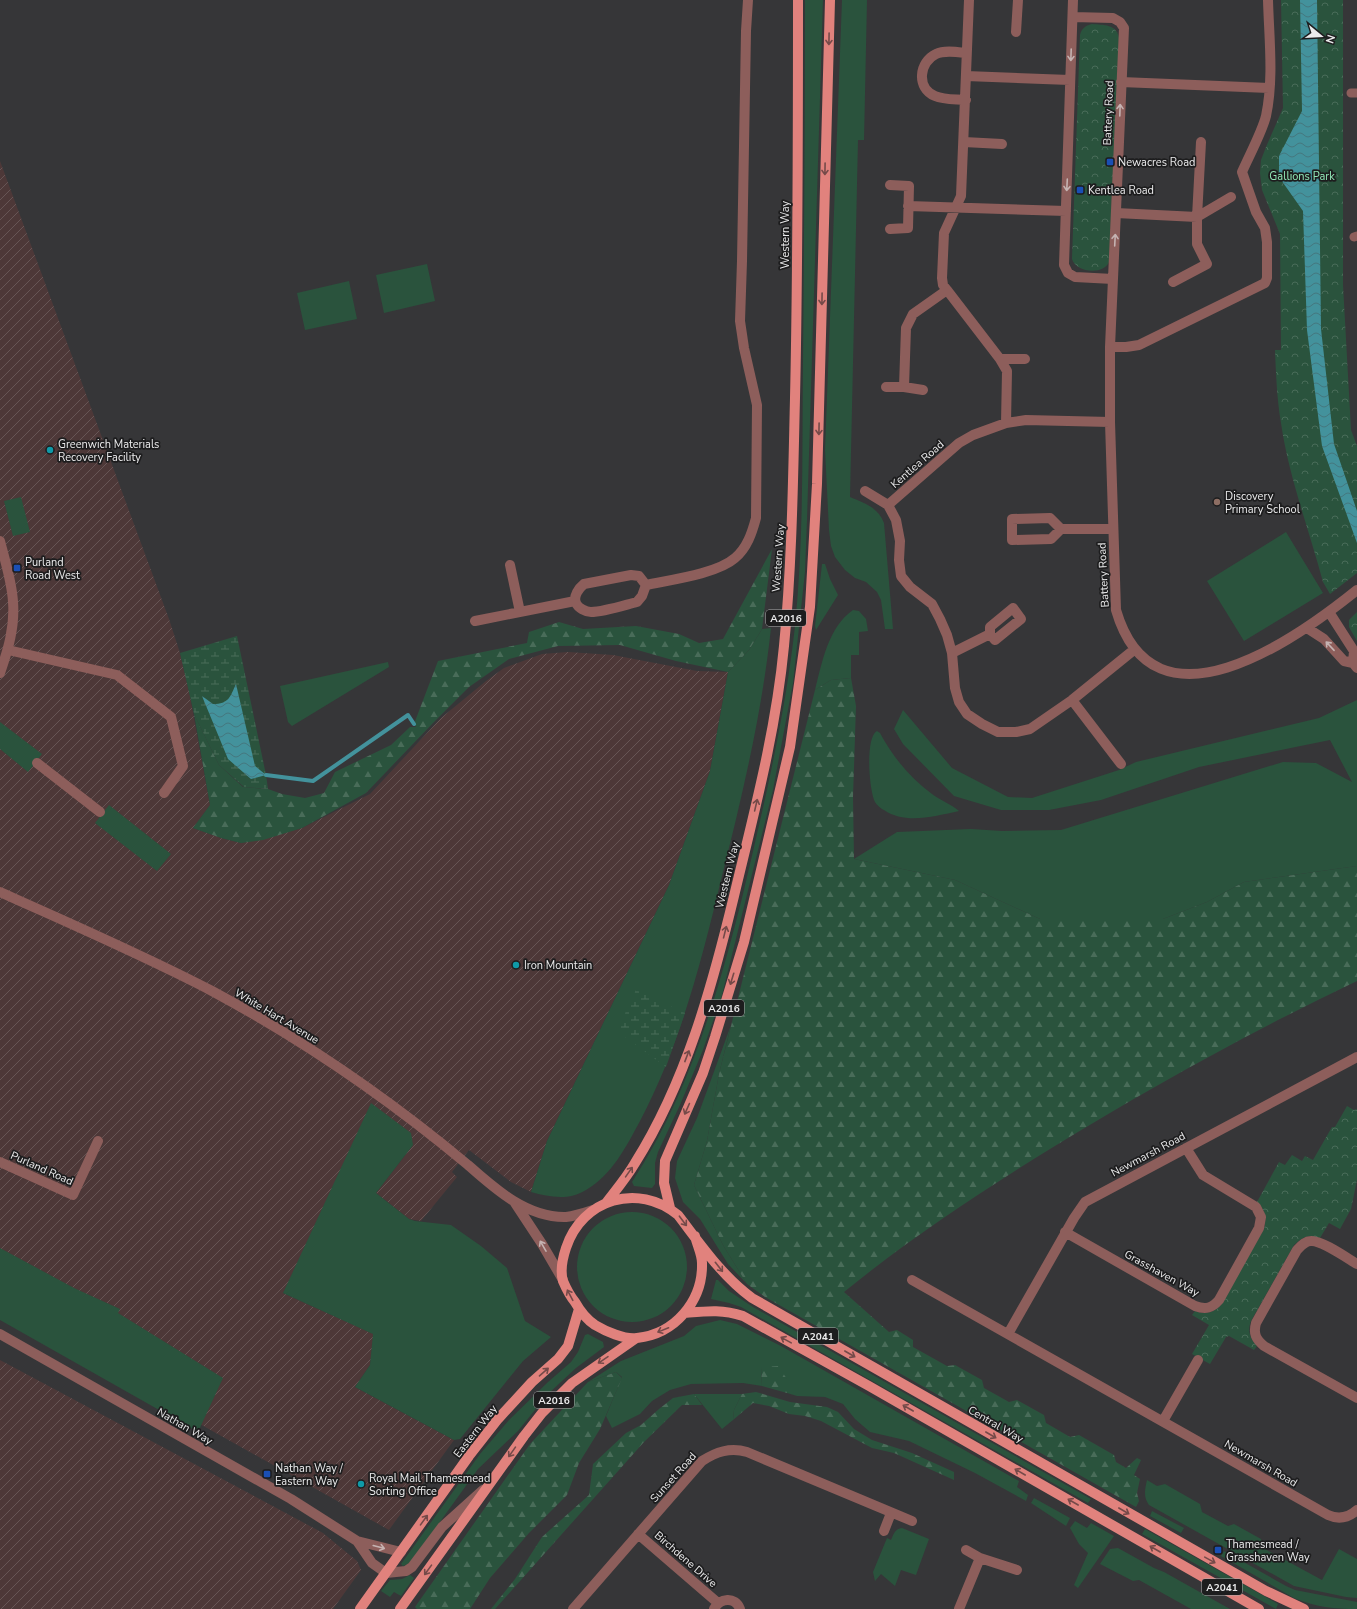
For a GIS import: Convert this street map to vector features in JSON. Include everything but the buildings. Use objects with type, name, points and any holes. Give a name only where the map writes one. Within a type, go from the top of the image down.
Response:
[{"type":"main road","name":"Western Way","points":[[606,1203],[636,1163],[669,1100],[688,1055],[706,1004],[720,955],[756,808],[777,702],[784,646],[792,510],[797,279],[798,0]]},
{"type":"main road","name":"A2016","points":[[670,1208],[664,1183],[665,1161],[703,1073],[744,942],[790,747],[810,607],[817,484],[830,0]]},
{"type":"main road","points":[[623,1198],[652,1200],[670,1208],[678,1215],[695,1236],[702,1262],[700,1285],[695,1298],[685,1313],[669,1328],[635,1339],[612,1334],[590,1322],[579,1310],[571,1297],[563,1280],[563,1258],[570,1235],[584,1218],[593,1210],[606,1203],[623,1198]]},
{"type":"main road","name":"Central Way","points":[[695,1236],[723,1272],[736,1286],[752,1298],[1266,1591],[1304,1609]]},
{"type":"main road","name":"Eastern Way","points":[[360,1609],[498,1419],[532,1382],[558,1359],[568,1346],[579,1310]]},
{"type":"main road","name":"A2041","points":[[685,1313],[715,1310],[728,1311],[743,1316],[876,1389],[1260,1609]]},
{"type":"main road","name":"A2016","points":[[400,1609],[524,1436],[556,1397],[572,1382],[635,1339]]},
{"type":"street","points":[[646,585],[705,572],[721,566],[734,558],[744,547],[752,534],[756,518],[757,405],[744,348],[740,321],[746,31],[748,0]]},
{"type":"street","points":[[969,0],[961,196],[944,233],[942,278],[943,285],[946,290],[1000,359],[1007,371],[1006,423]]},
{"type":"street","points":[[1016,32],[1018,0]]},
{"type":"street","points":[[1073,0],[1064,265],[1068,273],[1075,277],[1113,279]]},
{"type":"street","points":[[1110,346],[1126,347],[1139,345],[1265,283],[1267,278],[1267,242],[1264,228],[1256,212],[1242,172],[1265,118],[1270,72],[1268,0]]},
{"type":"street","name":"Battery Road","points":[[1073,16],[1113,18],[1120,22],[1124,28],[1110,346],[1110,422],[1116,610],[1123,632],[1135,650],[1146,660],[1163,670],[1179,674],[1194,675],[1244,662],[1284,643],[1307,628],[1357,590]]},
{"type":"street","points":[[966,53],[937,53],[930,57],[924,64],[922,72],[922,82],[928,91],[935,96],[966,100]]},
{"type":"street","points":[[966,76],[1070,80]]},
{"type":"street","points":[[1121,82],[1269,88]]},
{"type":"street","points":[[964,142],[1002,144]]},
{"type":"street","points":[[1173,282],[1207,264],[1197,244],[1201,142]]},
{"type":"street","points":[[890,185],[908,186],[908,228],[890,229]]},
{"type":"street","points":[[1116,213],[1197,216],[1231,197]]},
{"type":"street","points":[[908,206],[1066,211]]},
{"type":"street","points":[[904,387],[906,328],[913,314],[946,290]]},
{"type":"street","points":[[1000,359],[1025,359]]},
{"type":"street","points":[[886,387],[904,387],[923,390]]},
{"type":"street","name":"Kentlea Road","points":[[888,506],[959,443],[973,435],[1006,423],[1026,420],[1110,422]]},
{"type":"street","points":[[865,491],[888,506],[896,520],[900,541],[899,560],[901,576],[910,587],[932,604],[943,624],[952,653],[954,688],[959,702],[967,714],[982,724],[998,732],[1016,732],[1030,729],[1072,700],[1135,650]]},
{"type":"street","points":[[1061,529],[1050,518],[1012,519],[1012,540],[1051,539],[1061,529],[1113,529]]},
{"type":"street","points":[[0,541],[13,601],[13,628],[8,650],[0,673]]},
{"type":"street","points":[[510,565],[520,612]]},
{"type":"street","points":[[575,601],[579,589],[584,584],[631,575],[639,576],[646,585]]},
{"type":"street","points":[[575,601],[583,610],[591,612],[637,602],[642,596],[646,585]]},
{"type":"street","points":[[475,622],[575,601]]},
{"type":"street","points":[[1307,628],[1324,639],[1344,661],[1355,666],[1354,652],[1329,612]]},
{"type":"street","points":[[952,653],[990,634]]},
{"type":"street","points":[[8,650],[117,675],[172,717],[183,766],[164,793]]},
{"type":"street","points":[[1072,700],[1121,764]]},
{"type":"street","points":[[37,763],[100,812]]},
{"type":"street","name":"White Hart Avenue","points":[[0,892],[176,973],[225,999],[332,1063],[376,1093],[447,1147],[515,1203],[542,1244],[563,1280]]},
{"type":"street","name":"Newmarsh Road","points":[[1008,1334],[1065,1232],[1079,1210],[1088,1200],[1357,1057]]},
{"type":"street","name":"Purland Road","points":[[0,1162],[74,1195],[98,1141]]},
{"type":"street","name":"Grasshaven Way","points":[[1065,1232],[1195,1306],[1202,1309],[1214,1306],[1219,1300],[1259,1228],[1261,1217],[1256,1207],[1203,1175],[1186,1148]]},
{"type":"street","name":"White Hart Avenue","points":[[515,1203],[551,1216],[567,1217],[593,1210]]},
{"type":"street","points":[[1357,1264],[1321,1243],[1311,1241],[1305,1243],[1297,1250],[1254,1329],[1255,1336],[1264,1346],[1357,1398]]},
{"type":"street","name":"Newmarsh Road","points":[[912,1280],[1328,1515],[1335,1518],[1348,1517],[1357,1510]]},
{"type":"street","name":"Nathan Way","points":[[0,1334],[291,1499],[357,1541],[401,1552]]},
{"type":"street","points":[[1163,1421],[1198,1360]]},
{"type":"street","name":"Sunset Road","points":[[573,1609],[702,1461],[713,1454],[722,1451],[733,1450],[747,1452],[912,1521]]},
{"type":"street","points":[[386,1573],[406,1571],[412,1567],[442,1527],[492,1481]]},
{"type":"street","points":[[884,1531],[892,1513]]},
{"type":"street","name":"Birchdene Drive","points":[[638,1534],[716,1606],[723,1600],[731,1600],[735,1602],[740,1609]]},
{"type":"street","name":"Nathan Way","points":[[357,1541],[372,1563],[386,1573]]},
{"type":"street","points":[[966,1550],[980,1558],[1017,1570]]},
{"type":"street","points":[[959,1609],[980,1558]]},
{"type":"shaded area","points":[[0,161],[169,619],[180,653],[190,696],[210,805],[193,828],[241,843],[302,828],[370,794],[441,718],[486,681],[504,668],[542,654],[568,652],[613,655],[697,671],[728,672],[710,771],[669,885],[547,1141],[531,1192],[511,1182],[469,1150],[452,1172],[457,1177],[421,1221],[409,1219],[376,1193],[413,1145],[283,1293],[374,1334],[370,1365],[355,1387],[454,1440],[389,1530],[0,1312]]},
{"type":"shaded area","points":[[0,1360],[323,1533],[357,1561],[361,1570],[333,1609],[0,1609]]},
{"type":"green space","points":[[805,0],[823,0],[805,572],[793,683],[773,790],[722,995],[703,1050],[658,1152],[655,1163],[655,1184],[652,1188],[634,1186],[632,1182],[670,1114],[686,1079],[712,1006],[743,894],[766,794],[780,727],[791,660],[798,593],[802,492]]},
{"type":"green space","points":[[842,0],[867,0],[864,140],[858,140],[850,497],[874,509],[884,523],[893,629],[885,629],[881,600],[877,592],[866,582],[855,578],[845,570],[835,557],[831,546],[829,530],[825,450]]},
{"type":"green space","name":"Gallions Park","points":[[1281,0],[1343,0],[1343,285],[1351,430],[1357,446],[1357,573],[1330,594],[1323,582],[1294,484],[1285,443],[1278,396],[1275,350],[1281,350],[1280,234],[1262,190],[1260,173],[1261,160],[1283,108]]},
{"type":"green space","points":[[1092,24],[1109,26],[1118,33],[1119,38],[1109,262],[1102,269],[1090,271],[1079,267],[1072,259],[1080,35],[1084,28]]},
{"type":"green space","points":[[427,264],[435,301],[384,313],[376,275]]},
{"type":"green space","points":[[349,281],[357,319],[305,330],[297,293]]},
{"type":"green space","points":[[21,497],[30,532],[13,536],[4,501]]},
{"type":"green space","points":[[1286,532],[1323,593],[1244,641],[1207,581]]},
{"type":"green space","points":[[772,549],[762,629],[749,650],[728,672],[676,661],[620,645],[558,646],[509,659],[469,687],[366,793],[302,828],[263,840],[241,843],[193,828],[210,805],[194,714],[219,765],[243,787],[268,789],[282,794],[305,798],[324,793],[335,772],[391,745],[410,727],[416,727],[414,724],[438,661],[527,643],[529,632],[559,622],[583,629],[636,626],[679,634],[699,643],[723,639]]},
{"type":"green space","points":[[822,564],[825,564],[838,595],[816,630],[815,626]]},
{"type":"green space","points":[[853,610],[859,611],[866,619],[868,631],[859,632],[859,655],[851,655],[851,678],[831,680],[815,690],[827,646],[844,617]]},
{"type":"green space","points":[[1357,612],[1357,641],[1349,627],[1349,620]]},
{"type":"green space","points":[[771,628],[757,723],[736,818],[697,973],[667,1063],[629,1141],[618,1160],[603,1177],[586,1190],[572,1196],[559,1197],[531,1192],[547,1141],[669,885],[710,771],[728,672],[749,650],[762,629]]},
{"type":"green space","points":[[237,636],[268,789],[244,787],[219,765],[194,714],[180,653]]},
{"type":"green space","points":[[388,662],[389,667],[292,726],[288,722],[280,686]]},
{"type":"green space","points":[[851,678],[856,706],[853,797],[854,859],[955,880],[1040,919],[1163,919],[1207,902],[1244,882],[1357,866],[1357,981],[1240,1040],[1087,1126],[945,1217],[894,1253],[844,1292],[889,1332],[897,1330],[913,1340],[913,1347],[947,1366],[955,1365],[982,1380],[984,1388],[1009,1402],[1017,1400],[1044,1415],[1046,1423],[1070,1437],[1079,1435],[1114,1455],[1116,1462],[1126,1468],[1137,1458],[1141,1460],[1134,1475],[1140,1479],[1137,1493],[1139,1501],[1136,1507],[765,1297],[747,1284],[723,1245],[694,1185],[707,1141],[719,1074],[815,690],[831,680]]},
{"type":"green space","points":[[1357,700],[1357,866],[1244,882],[1207,902],[1163,919],[1040,919],[955,880],[854,859],[897,832],[971,829],[1002,831],[1061,830],[1283,762],[1316,763],[1352,782],[1330,740],[1199,767],[1101,800],[1049,810],[1001,810],[954,796],[903,744],[894,729],[903,710],[952,768],[1008,797],[1032,798],[1119,770],[1136,762],[1319,718]]},
{"type":"green space","points":[[0,722],[42,754],[28,772],[0,749]]},
{"type":"green space","points":[[877,731],[880,733],[896,759],[916,781],[932,794],[959,811],[931,817],[911,818],[893,815],[879,807],[873,796],[869,765],[871,743],[873,735]]},
{"type":"green space","points":[[109,805],[171,854],[157,871],[95,823]]},
{"type":"green space","points":[[636,990],[685,1013],[666,1067],[617,1031]]},
{"type":"green space","points":[[731,1025],[719,1074],[707,1141],[694,1185],[723,1245],[747,1284],[728,1264],[700,1219],[683,1202],[675,1178],[677,1161],[697,1118]]},
{"type":"green space","points":[[371,1103],[411,1133],[413,1145],[376,1193],[409,1219],[451,1225],[481,1246],[507,1268],[525,1321],[551,1337],[523,1361],[460,1439],[454,1440],[355,1387],[370,1365],[373,1334],[283,1293]]},
{"type":"green space","points":[[1347,1106],[1354,1110],[1357,1109],[1357,1180],[1351,1209],[1340,1229],[1329,1223],[1320,1238],[1306,1237],[1294,1245],[1251,1321],[1249,1328],[1250,1334],[1257,1346],[1254,1350],[1229,1336],[1226,1337],[1210,1364],[1192,1354],[1209,1325],[1192,1315],[1195,1311],[1209,1313],[1220,1306],[1264,1229],[1265,1214],[1257,1202],[1279,1162],[1285,1165],[1292,1155],[1302,1161],[1305,1156],[1313,1160],[1332,1127],[1335,1127]]},
{"type":"green space","points":[[632,1212],[653,1216],[671,1228],[683,1246],[687,1267],[683,1288],[671,1306],[653,1318],[632,1322],[611,1318],[593,1306],[581,1288],[577,1267],[581,1246],[593,1228],[611,1216]]},
{"type":"green space","points":[[0,1248],[74,1288],[120,1309],[118,1313],[223,1378],[198,1432],[0,1320]]},
{"type":"green space","points":[[716,1280],[718,1280],[729,1291],[753,1307],[1091,1499],[1088,1503],[741,1307],[711,1299]]},
{"type":"green space","points":[[720,1320],[737,1324],[781,1346],[1019,1481],[1017,1487],[1028,1495],[1026,1501],[975,1473],[909,1441],[870,1432],[855,1419],[843,1404],[825,1397],[797,1396],[787,1393],[787,1379],[761,1367],[762,1386],[743,1383],[691,1384],[670,1390],[652,1401],[640,1414],[612,1428],[606,1416],[622,1377],[616,1372],[588,1382],[621,1361],[684,1336],[696,1326]]},
{"type":"green space","points":[[588,1334],[603,1342],[604,1347],[576,1368],[547,1395],[518,1431],[478,1469],[414,1558],[408,1564],[403,1566],[401,1564],[480,1454],[509,1420],[571,1362],[578,1352],[585,1335]]},
{"type":"green space","points":[[778,1366],[787,1379],[787,1393],[762,1386],[761,1367]]},
{"type":"green space","points":[[616,1372],[622,1378],[600,1429],[579,1463],[567,1495],[529,1533],[490,1578],[470,1609],[417,1609],[415,1607],[530,1444],[588,1382]]},
{"type":"green space","points":[[756,1392],[790,1402],[827,1407],[838,1412],[854,1429],[872,1440],[912,1453],[954,1472],[954,1480],[894,1453],[872,1448],[821,1421],[805,1416],[789,1414],[769,1406],[753,1403],[733,1420],[734,1410],[742,1394]]},
{"type":"green space","points":[[694,1394],[742,1394],[734,1410],[733,1420],[722,1429]]},
{"type":"green space","points":[[694,1394],[702,1405],[682,1405],[644,1442],[495,1609],[491,1609],[515,1579],[542,1537],[589,1495],[593,1464],[626,1433],[641,1425],[673,1398]]},
{"type":"green space","points":[[1147,1480],[1157,1486],[1165,1484],[1200,1504],[1202,1512],[1228,1526],[1234,1524],[1261,1539],[1263,1548],[1322,1580],[1339,1549],[1357,1559],[1357,1598],[1294,1586],[1149,1505],[1145,1496]]},
{"type":"green space","points":[[1034,1498],[1070,1518],[1066,1526],[1031,1503]]},
{"type":"green space","points":[[1152,1511],[1184,1528],[1181,1533],[1150,1516]]},
{"type":"green space","points":[[1075,1521],[1087,1528],[1091,1523],[1114,1536],[1078,1588],[1074,1585],[1088,1553],[1079,1544],[1070,1528]]},
{"type":"green space","points":[[902,1528],[929,1539],[916,1575],[901,1570],[895,1586],[881,1574],[875,1581],[873,1572],[887,1538],[891,1540],[896,1530]]},
{"type":"green space","points":[[1145,1529],[1278,1604],[1276,1609],[1142,1534]]},
{"type":"green space","points":[[1118,1548],[1230,1609],[1191,1609],[1139,1580],[1133,1581],[1100,1564],[1110,1549]]},
{"type":"green space","points":[[1224,1551],[1295,1590],[1357,1602],[1357,1609],[1325,1607],[1310,1604],[1294,1598],[1221,1556]]},
{"type":"green space","points":[[410,1575],[414,1578],[401,1596],[394,1592],[390,1597],[381,1591],[390,1580],[402,1579]]},
{"type":"water","points":[[1300,0],[1317,0],[1321,329],[1334,444],[1357,511],[1357,543],[1322,446],[1307,330],[1303,211],[1279,177],[1279,156],[1302,111]]},
{"type":"water","points":[[236,684],[255,766],[266,775],[251,779],[228,759],[202,696],[213,704],[222,703],[228,699]]},
{"type":"waterway","points":[[266,775],[313,781],[408,715],[414,724]]},
{"type":"place","name":"Newacres Road","points":[[1110,162]]},
{"type":"place","name":"Kentlea Road","points":[[1080,190]]},
{"type":"place","name":"Greenwich Materials Recovery Facility","points":[[50,450]]},
{"type":"place","name":"Discovery Primary School","points":[[1217,502]]},
{"type":"place","name":"Purland Road West","points":[[17,568]]},
{"type":"place","name":"Iron Mountain","points":[[516,965]]},
{"type":"place","name":"Nathan Way / Eastern Way","points":[[267,1474]]},
{"type":"place","name":"Royal Mail Thamesmead Sorting Office","points":[[361,1484]]},
{"type":"place","name":"Thamesmead / Grasshaven Way","points":[[1218,1550]]}]
